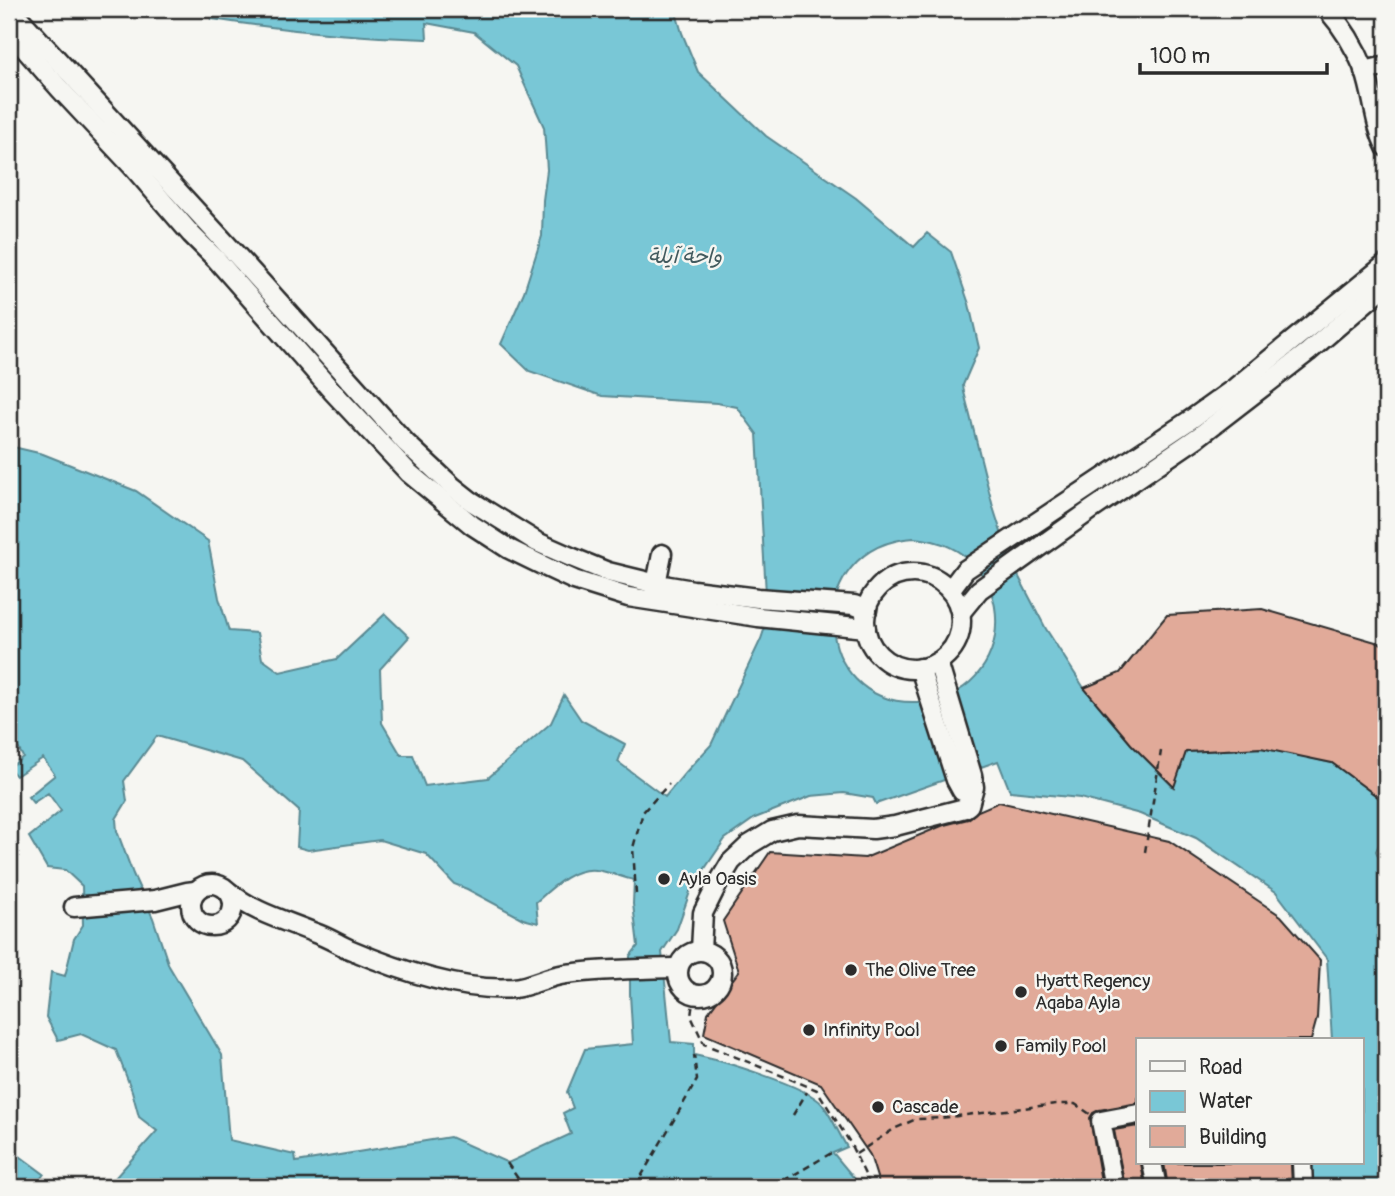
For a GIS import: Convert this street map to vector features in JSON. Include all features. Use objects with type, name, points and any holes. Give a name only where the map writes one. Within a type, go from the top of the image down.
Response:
[{"type":"street","points":[[11,9],[419,456],[485,511],[537,542],[655,593],[758,617],[861,617]]},
{"type":"street","points":[[1327,9],[1340,24],[1364,71],[1386,147]]},
{"type":"street","points":[[9,31],[402,466],[465,530],[574,580],[628,597],[655,593],[758,598],[861,617]]},
{"type":"street","points":[[1364,71],[1386,66]]},
{"type":"street","points":[[950,590],[965,569],[1227,394],[1386,264]]},
{"type":"street","points":[[961,612],[978,590],[1198,437],[1308,352],[1386,285]]},
{"type":"street","points":[[1016,535],[1027,556]]},
{"type":"street","points":[[655,593],[663,554]]},
{"type":"street","points":[[861,617],[880,587],[890,580],[915,574],[940,581],[950,590],[961,612],[961,626],[957,641],[931,671]]},
{"type":"street","points":[[861,617],[872,645],[885,659],[902,667],[931,671]]},
{"type":"street","points":[[701,950],[703,913],[726,870],[750,845],[772,831],[798,825],[873,829],[895,826],[969,805],[971,795],[962,791],[964,778],[931,671]]},
{"type":"street","points":[[265,915],[245,915],[208,926],[195,919],[191,912],[191,898],[200,887],[212,883],[224,887],[243,903],[265,915],[289,922],[348,948],[410,971],[479,988],[516,988],[564,974],[675,970]]},
{"type":"street","points":[[74,907],[158,900],[195,891]]},
{"type":"street","points":[[222,924],[233,909],[229,892]]},
{"type":"street","points":[[158,900],[191,912]]},
{"type":"street","points":[[701,950],[717,957],[722,964],[723,973],[716,989],[709,993],[692,995],[679,981],[675,970],[685,956],[692,951],[701,950]]},
{"type":"street","points":[[1114,1187],[1101,1121],[1136,1114]]},
{"type":"street","points":[[1153,1164],[1157,1187]]},
{"type":"street","points":[[1302,1164],[1303,1187]]},
{"type":"path","points":[[1145,852],[1161,751]]},
{"type":"path","points":[[636,894],[633,848],[643,812],[669,784]]},
{"type":"path","points":[[692,995],[691,1016],[704,1044],[817,1090],[849,1141],[872,1187]]},
{"type":"path","points":[[635,1187],[697,1080],[694,1055]]},
{"type":"path","points":[[793,1115],[807,1093]]},
{"type":"path","points":[[856,1154],[894,1129],[916,1119],[1075,1104],[1101,1121]]},
{"type":"path","points":[[773,1187],[833,1152]]},
{"type":"path","points":[[507,1163],[524,1187]]},
{"type":"path","points":[[854,1187],[859,1184]]},
{"type":"water","name":"واحة آيلة","points":[[215,9],[675,9],[698,72],[766,136],[856,198],[914,247],[927,233],[951,252],[969,304],[979,348],[963,385],[993,507],[1010,560],[1046,629],[1084,688],[1131,744],[1173,787],[1186,752],[1266,748],[1332,763],[1386,803],[1386,830],[1376,851],[1386,874],[1386,1187],[1310,1187],[1310,1164],[1364,1164],[1364,1038],[1332,1038],[1327,959],[1276,892],[1196,838],[1140,814],[1080,798],[1010,791],[998,761],[876,804],[873,798],[844,793],[811,796],[755,818],[725,839],[691,889],[677,929],[662,952],[671,1042],[694,1044],[694,1055],[762,1075],[813,1097],[825,1108],[847,1147],[833,1153],[860,1187],[107,1187],[157,1131],[139,1117],[116,1050],[81,1034],[58,1040],[46,1017],[51,972],[65,976],[74,939],[83,925],[82,886],[65,870],[47,868],[29,837],[61,811],[48,793],[33,803],[28,797],[55,775],[43,758],[16,776],[9,768],[23,757],[14,740],[9,743],[9,446],[43,454],[136,491],[208,541],[219,598],[229,631],[257,633],[262,659],[280,672],[337,659],[385,614],[409,637],[380,669],[382,723],[401,755],[413,755],[425,786],[488,778],[551,723],[564,695],[581,720],[625,744],[618,762],[665,797],[711,745],[765,627],[767,612],[757,434],[737,407],[717,403],[602,396],[529,371],[501,344],[524,292],[542,236],[547,170],[544,127],[516,66],[474,32],[426,23],[427,39],[373,37],[212,19]],"holes":[[[914,538],[951,548],[976,567],[991,593],[996,622],[991,651],[976,676],[951,694],[917,702],[882,696],[856,679],[839,654],[833,624],[837,594],[851,568],[877,548]],[[157,736],[242,761],[299,811],[297,847],[308,850],[380,840],[426,854],[454,884],[523,919],[538,923],[536,902],[562,880],[578,872],[600,871],[634,880],[633,904],[638,946],[630,956],[633,1044],[585,1049],[567,1092],[573,1108],[563,1113],[571,1134],[508,1163],[450,1137],[296,1162],[295,1155],[229,1140],[222,1055],[169,966],[153,918],[117,831],[116,819],[127,801],[124,781]]]},
{"type":"water","points":[[9,1148],[44,1174],[34,1187],[9,1187]]},
{"type":"building","points":[[1262,609],[1386,645],[1386,803],[1332,763],[1261,748],[1186,752],[1174,787],[1131,744],[1084,688],[1120,673],[1167,615]]},
{"type":"building","name":"Hyatt Regency Aqaba Ayla","points":[[999,802],[1169,841],[1281,916],[1320,960],[1317,1018],[1312,1038],[1136,1038],[1136,1103],[1099,1110],[1090,1118],[1102,1187],[880,1187],[870,1155],[821,1084],[704,1034],[708,1013],[739,971],[723,921],[770,852],[865,858],[944,825],[968,819],[978,811]]},
{"type":"building","points":[[1136,1126],[1136,1164],[1141,1164],[1145,1187],[1125,1187],[1114,1130]]},
{"type":"building","points":[[1164,1164],[1291,1164],[1292,1187],[1168,1187]]},
{"type":"place","name":"Ayla Oasis","points":[[664,879]]},
{"type":"place","name":"The Olive Tree","points":[[851,970]]},
{"type":"place","name":"Hyatt Regency Aqaba Ayla","points":[[1021,992]]},
{"type":"place","name":"Infinity Pool","points":[[809,1030]]},
{"type":"place","name":"Family Pool","points":[[1001,1046]]},
{"type":"place","name":"Cascade","points":[[878,1107]]}]
